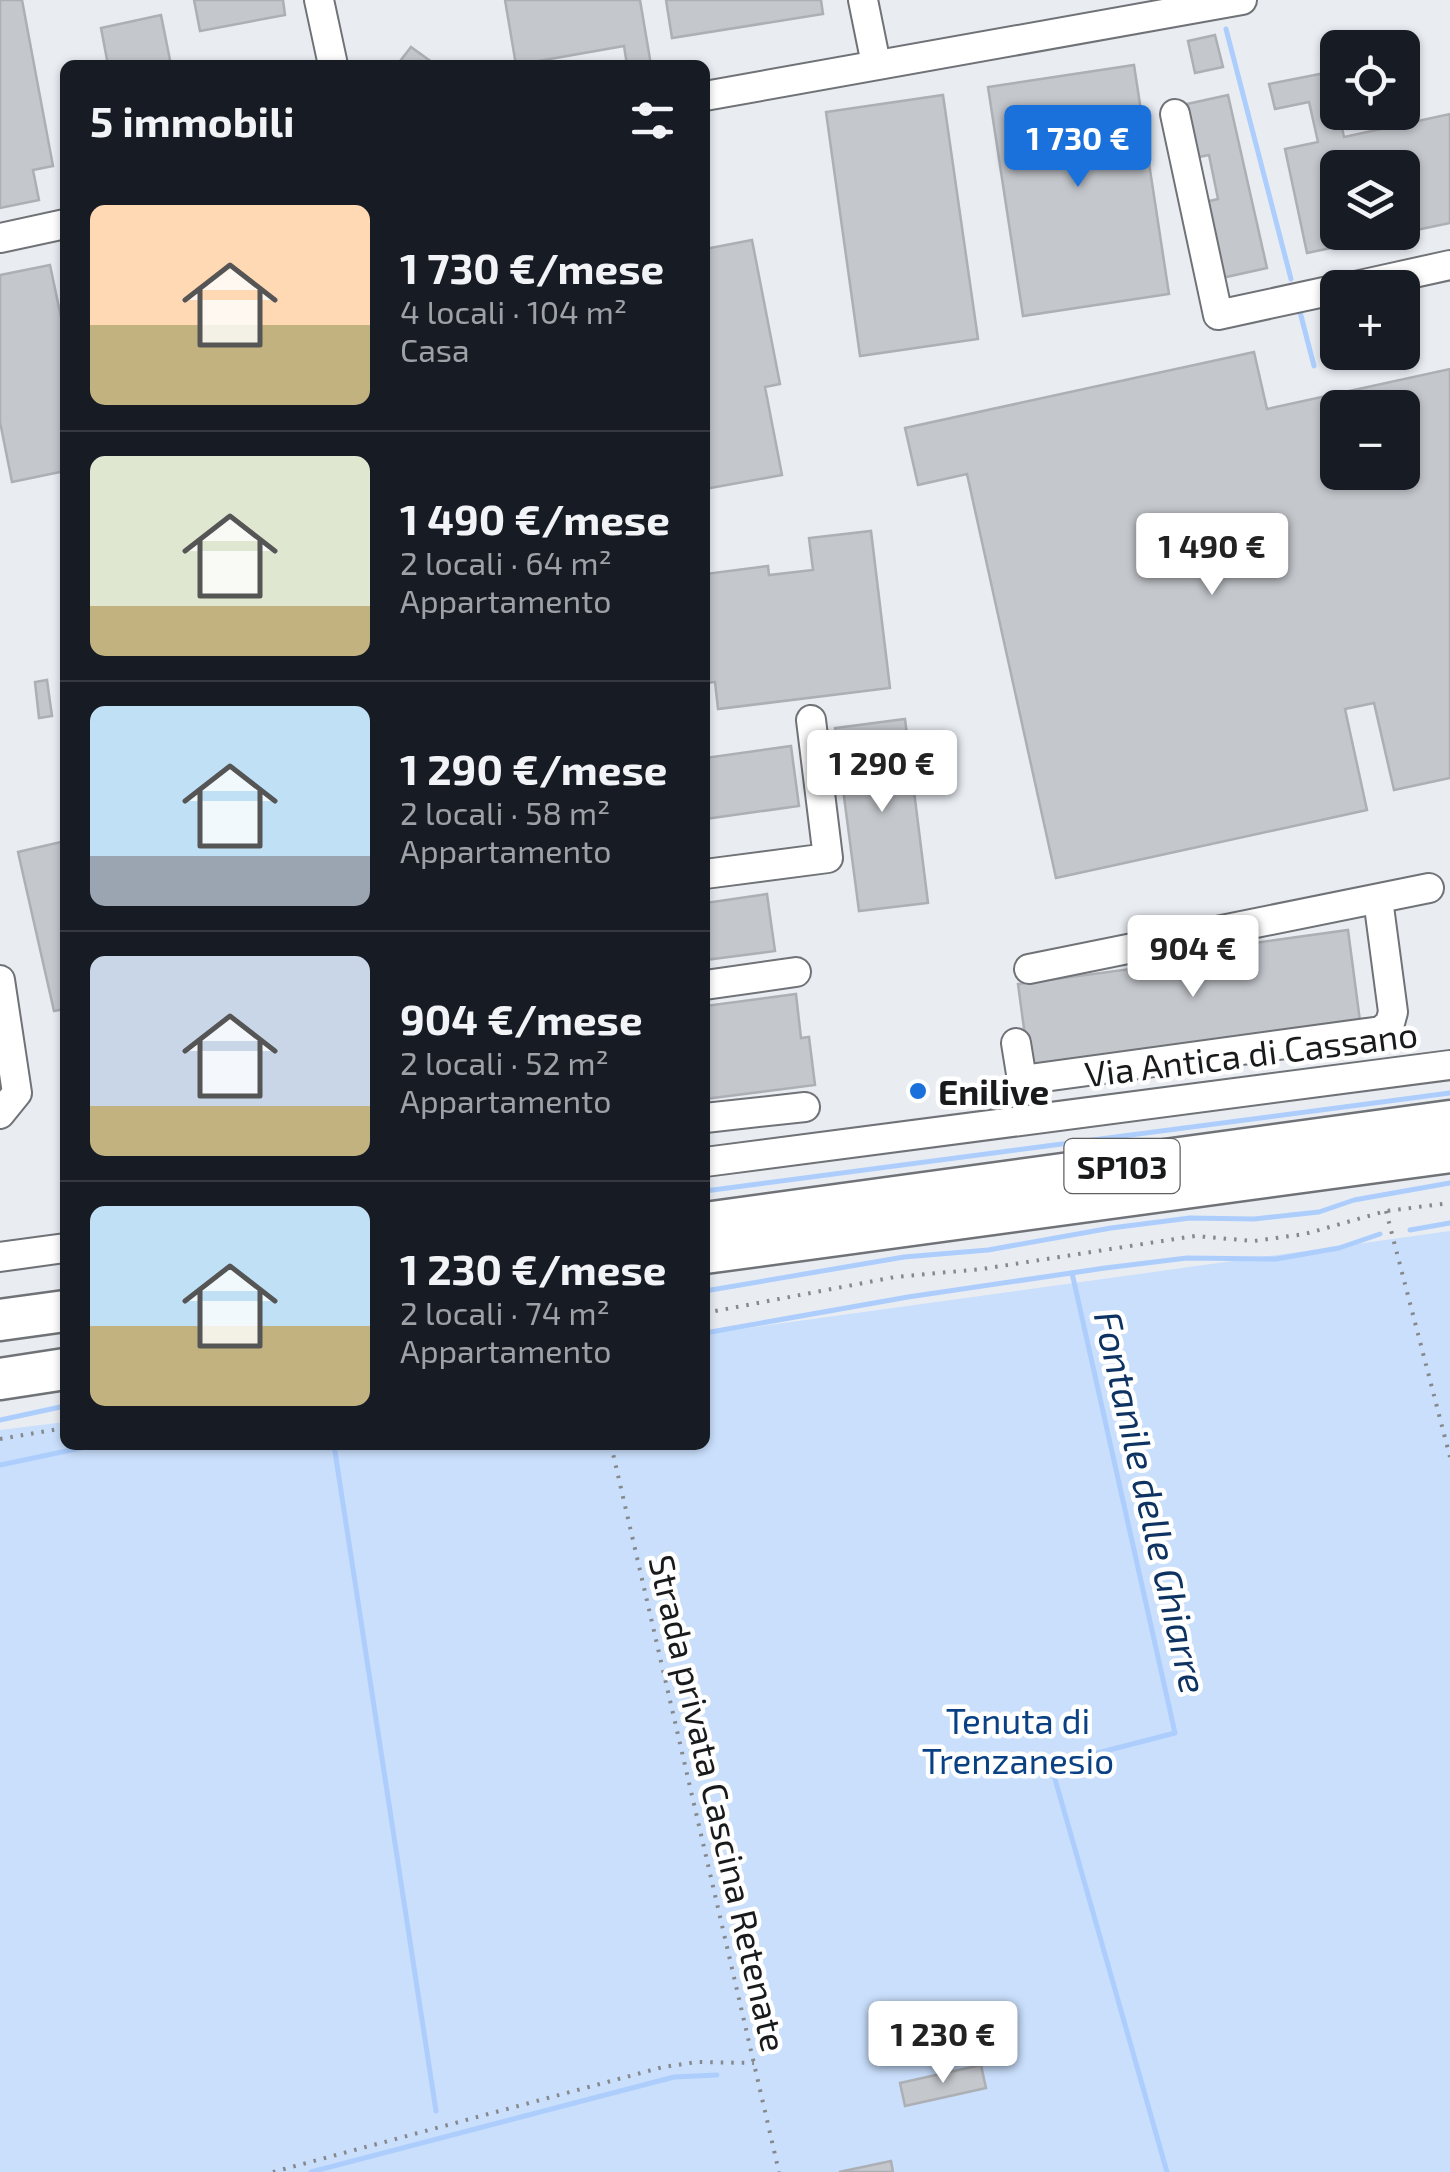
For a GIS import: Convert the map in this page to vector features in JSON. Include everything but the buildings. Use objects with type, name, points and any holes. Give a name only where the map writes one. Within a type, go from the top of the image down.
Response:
[{"type":"highway","name":"SP103","points":[[710,1222],[1450,1121]]},
{"type":"highway","name":"SP103","points":[[710,1252],[1450,1152]]},
{"type":"highway","name":"SP103","points":[[710,1214],[794,1211]]},
{"type":"highway","name":"SP103","points":[[710,1260],[850,1233]]},
{"type":"highway","points":[[0,1295],[60,1287]]},
{"type":"highway","points":[[0,1320],[60,1312]]},
{"type":"highway","points":[[0,1351],[60,1343]]},
{"type":"highway","points":[[0,1379],[60,1370]]},
{"type":"street","points":[[320,0],[331,60]]},
{"type":"street","points":[[863,0],[876,64]]},
{"type":"street","points":[[710,95],[876,64],[1092,14],[1242,0]]},
{"type":"street","points":[[1176,114],[1218,315],[1320,293]]},
{"type":"street","points":[[0,238],[60,225]]},
{"type":"street","points":[[1420,272],[1450,265]]},
{"type":"street","points":[[710,873],[828,858],[811,720]]},
{"type":"street","points":[[1029,969],[1429,888]]},
{"type":"street","points":[[1016,1043],[1022,1080],[1378,1033],[1388,1026],[1393,1012],[1378,899]]},
{"type":"street","points":[[710,984],[796,972]]},
{"type":"street","points":[[0,980],[17,1093],[0,1114]]},
{"type":"street","name":"Via Antica di Cassano","points":[[716,1161],[1450,1065]]},
{"type":"street","points":[[716,1161],[712,1117],[805,1106]]},
{"type":"street","points":[[0,1257],[60,1249]]},
{"type":"path","points":[[710,1312],[895,1277],[982,1269],[1195,1236],[1254,1240],[1304,1234],[1386,1211],[1450,1203]]},
{"type":"path","points":[[1386,1211],[1450,1457]]},
{"type":"path","points":[[0,1440],[60,1429]]},
{"type":"path","name":"Strada privata Cascina Retenate","points":[[612,1450],[779,2172]]},
{"type":"path","points":[[274,2172],[663,2067],[696,2062],[754,2063]]},
{"type":"green space","name":"Tenuta di Trenzanesio","points":[[1450,1231],[1450,2172],[0,2172],[0,1430],[60,1423],[60,1450],[710,1450],[710,1333]]},
{"type":"waterway","points":[[1226,29],[1291,279]]},
{"type":"waterway","points":[[1299,308],[1314,366]]},
{"type":"waterway","points":[[710,1190],[1450,1093]]},
{"type":"waterway","points":[[710,1290],[904,1257],[988,1250],[1111,1228],[1190,1218],[1254,1219],[1319,1212],[1354,1200],[1450,1183]]},
{"type":"waterway","points":[[1410,1230],[1450,1223]]},
{"type":"waterway","points":[[710,1332],[1105,1268],[1187,1258],[1276,1259],[1339,1248],[1380,1234]]},
{"type":"waterway","name":"Fontanile delle Ghiarre","points":[[1072,1273],[1175,1733],[1051,1765],[1167,2172]]},
{"type":"waterway","points":[[0,1420],[60,1407]]},
{"type":"waterway","points":[[0,1465],[71,1450]]},
{"type":"waterway","points":[[335,1450],[436,2111]]},
{"type":"waterway","points":[[311,2172],[674,2077],[717,2075]]},
{"type":"place","name":"Enilive","points":[[918,1091]]}]
